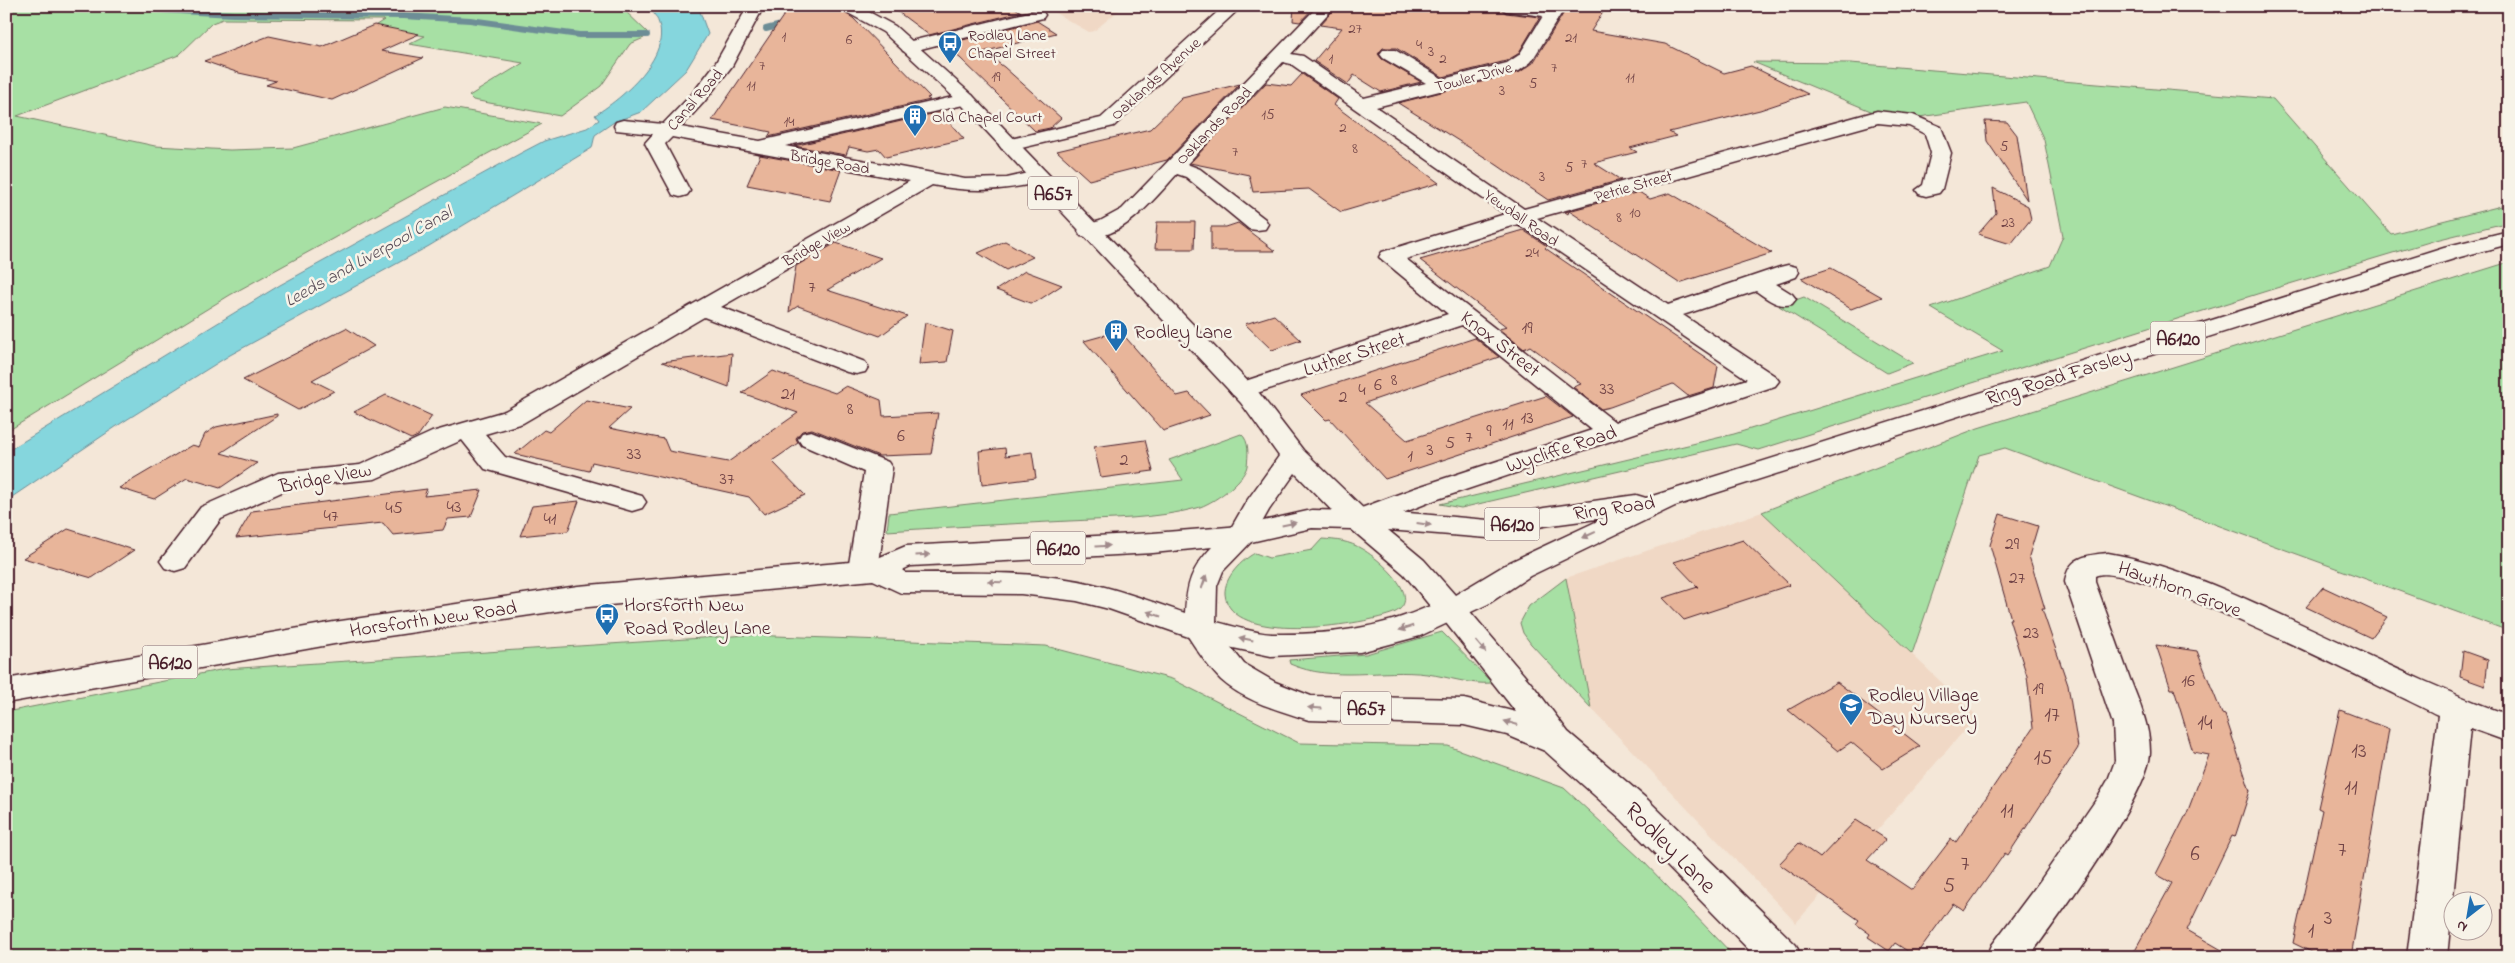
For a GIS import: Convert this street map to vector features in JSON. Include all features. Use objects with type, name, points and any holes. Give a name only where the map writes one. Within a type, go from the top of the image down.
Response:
[{"type":"main road","name":"A657","points":[[843,6],[861,13],[889,29],[966,99],[1242,390],[1293,456],[1358,520]]},
{"type":"main road","name":"Oaklands Avenue","points":[[1009,145],[1107,122],[1234,6]]},
{"type":"main road","name":"Oaklands Road","points":[[1090,231],[1121,220],[1327,6]]},
{"type":"main road","points":[[1506,6],[1556,10]]},
{"type":"main road","name":"Towler Drive","points":[[1360,105],[1503,70],[1520,63],[1556,10]]},
{"type":"main road","name":"Canal Road","points":[[680,192],[655,144],[698,98],[723,66],[754,11]]},
{"type":"main road","points":[[909,47],[1037,15]]},
{"type":"main road","points":[[985,28],[1000,38]]},
{"type":"main road","name":"Yewdall Road","points":[[1278,56],[1297,60],[1521,216],[1766,381]]},
{"type":"main road","points":[[1388,61],[1406,64],[1442,85]]},
{"type":"main road","points":[[755,147],[966,99]]},
{"type":"main road","name":"Petrie Street","points":[[1390,257],[1521,216],[1877,117],[1912,121],[1934,130],[1941,153],[1932,189],[1926,190]]},
{"type":"main road","name":"Bridge Road","points":[[623,126],[667,130],[964,185],[986,186],[1038,177]]},
{"type":"main road","points":[[1174,166],[1193,173],[1257,224]]},
{"type":"main road","name":"Bridge View","points":[[175,561],[211,513],[288,480],[365,473],[441,438],[514,417],[930,178]]},
{"type":"main road","name":"Ring Road Farsley","points":[[1665,500],[2442,255],[2509,237]]},
{"type":"main road","name":"Knox Street","points":[[1390,257],[1611,432]]},
{"type":"main road","points":[[1667,313],[1788,272]]},
{"type":"main road","points":[[1758,282],[1784,299]]},
{"type":"main road","points":[[702,308],[856,367]]},
{"type":"main road","name":"Luther Street","points":[[1242,390],[1466,316]]},
{"type":"main road","name":"Wycliffe Road","points":[[1358,520],[1425,494],[1766,381]]},
{"type":"main road","points":[[468,430],[495,463],[632,502]]},
{"type":"main road","points":[[811,439],[878,468],[870,570]]},
{"type":"main road","points":[[1200,630],[1202,586],[1210,567],[1241,535],[1256,508],[1293,456]]},
{"type":"main road","name":"Ring Road","points":[[1358,520],[1488,529],[1544,517],[1665,500]]},
{"type":"main road","name":"Ring Road","points":[[1450,609],[1477,597],[1520,568],[1665,500]]},
{"type":"main road","name":"A6120","points":[[1241,535],[1312,519],[1358,520]]},
{"type":"main road","name":"Rodley Lane","points":[[1358,520],[1414,567],[1523,697],[1556,741],[1635,810],[1782,957]]},
{"type":"main road","name":"Horsforth New Road","points":[[6,691],[334,633],[578,597],[870,570],[906,556],[1142,544],[1241,535]]},
{"type":"main road","name":"Hawthorn Grove","points":[[2006,957],[2038,917],[2123,785],[2132,765],[2134,746],[2130,724],[2080,582],[2082,571],[2093,564],[2108,563],[2130,567],[2235,606],[2456,709],[2509,729]]},
{"type":"main road","name":"A6120","points":[[870,570],[901,583],[1021,584],[1077,591],[1115,600],[1200,630],[1271,645],[1360,641],[1409,628],[1450,609]]},
{"type":"main road","name":"Rodley Lane","points":[[1200,630],[1233,672],[1263,691],[1309,708],[1464,712],[1514,724],[1556,741]]},
{"type":"main road","points":[[2427,957],[2456,709]]},
{"type":"shaded area","points":[[1043,6],[1124,6],[1094,31],[1089,32]]},
{"type":"shaded area","points":[[1762,512],[1977,716],[1796,923],[1591,708],[1566,578]]},
{"type":"green space","points":[[6,6],[620,6],[647,32],[644,38],[630,44],[601,86],[560,116],[473,100],[469,96],[523,63],[409,44],[425,36],[373,27],[384,20],[223,19],[212,23],[179,55],[17,116],[155,146],[230,150],[293,148],[445,107],[542,124],[230,295],[6,432]]},
{"type":"green space","points":[[1753,62],[1851,63],[2273,99],[2391,234],[2509,204],[2509,222],[2436,240],[2286,285],[1758,450],[1736,444],[1461,508],[1440,504],[1734,434],[2003,351],[1931,308],[2050,266],[2063,236],[2044,140],[2026,102],[1912,118],[1873,112]]},
{"type":"green space","points":[[2509,262],[2509,631],[2005,448],[1979,455],[1912,654],[1762,512],[1978,428]]},
{"type":"green space","points":[[1804,297],[1913,363],[1887,373],[1779,306]]},
{"type":"green space","points":[[1241,434],[1246,441],[1248,449],[1245,472],[1226,492],[1211,502],[1197,508],[1133,518],[887,531],[889,513],[1183,480],[1169,460]]},
{"type":"green space","points":[[1322,539],[1338,540],[1352,544],[1370,554],[1389,571],[1403,590],[1405,600],[1401,608],[1391,614],[1353,623],[1298,628],[1271,626],[1248,621],[1232,610],[1225,594],[1225,588],[1231,575],[1245,560],[1255,553],[1269,558],[1312,550]]},
{"type":"green space","points":[[1566,578],[1591,708],[1531,644],[1523,633],[1520,623],[1529,606]]},
{"type":"green space","points":[[1442,632],[1492,683],[1468,682],[1427,674],[1323,673],[1306,670],[1290,664],[1289,660],[1366,654]]},
{"type":"green space","points":[[748,635],[1046,646],[1172,679],[1299,743],[1448,746],[1564,788],[1641,859],[1735,957],[6,957],[6,712],[225,669]]},
{"type":"water","name":"Leeds and Liverpool Canal","points":[[647,6],[698,6],[708,34],[686,70],[641,112],[614,122],[595,135],[592,148],[429,246],[230,355],[123,422],[6,501],[6,452],[280,285],[544,141],[587,128],[599,120],[595,115],[636,82],[657,52],[661,36],[658,21]]},
{"type":"building","points":[[790,6],[833,6],[853,18],[930,97],[927,98],[930,100],[768,137],[771,132],[712,120]]},
{"type":"building","points":[[890,6],[1012,6],[1021,12],[929,35]]},
{"type":"building","points":[[1294,6],[1315,6],[1300,22],[1293,21]]},
{"type":"building","points":[[1337,6],[1496,6],[1506,13],[1540,17],[1518,54],[1506,61],[1443,77],[1396,48],[1383,48],[1378,54],[1382,59],[1421,82],[1381,92],[1354,75],[1348,84],[1314,61],[1342,28],[1320,25]]},
{"type":"building","points":[[1568,6],[1607,6],[1591,31],[1665,44],[1724,73],[1751,66],[1808,94],[1760,110],[1669,132],[1676,136],[1630,148],[1637,152],[1594,163],[1621,180],[1548,200],[1494,163],[1398,103],[1520,72],[1533,63]]},
{"type":"building","points":[[1037,21],[1056,33],[983,52],[1004,67],[1061,118],[1050,128],[1035,131],[960,58],[943,45]]},
{"type":"building","points":[[374,25],[419,34],[381,51],[423,58],[332,100],[266,85],[276,81],[239,73],[204,61],[269,36],[322,47]]},
{"type":"building","points":[[1302,74],[1338,99],[1334,105],[1439,183],[1341,212],[1309,189],[1253,192],[1249,175],[1190,163],[1266,83],[1291,86]]},
{"type":"building","points":[[1240,84],[1167,160],[1089,180],[1057,151],[1150,129],[1182,98]]},
{"type":"building","points":[[940,112],[964,139],[886,157],[879,149],[868,151],[849,147],[846,155],[794,146]]},
{"type":"building","points":[[1985,121],[2007,122],[2017,135],[2027,200],[1987,141]]},
{"type":"building","points":[[760,155],[841,170],[830,201],[747,185]]},
{"type":"building","points":[[1993,188],[2028,206],[2031,219],[2011,244],[1978,234],[1996,213]]},
{"type":"building","points":[[1639,192],[1650,199],[1670,193],[1772,253],[1679,283],[1569,211],[1568,214],[1565,212]]},
{"type":"building","points":[[1157,222],[1195,222],[1194,249],[1155,249]]},
{"type":"building","points":[[1238,223],[1275,251],[1211,251],[1211,227],[1226,227]]},
{"type":"building","points":[[1523,230],[1547,246],[1545,248],[1718,366],[1714,388],[1688,396],[1673,384],[1601,409],[1573,387],[1581,384],[1530,346],[1524,349],[1499,329],[1507,327],[1420,260]]},
{"type":"building","points":[[1005,241],[1033,257],[1006,270],[978,253]]},
{"type":"building","points":[[836,243],[881,258],[827,290],[907,316],[880,336],[798,306],[789,312],[796,266]]},
{"type":"building","points":[[1831,268],[1882,297],[1851,309],[1801,278]]},
{"type":"building","points":[[1025,271],[1062,285],[1036,302],[1030,303],[996,290]]},
{"type":"building","points":[[1274,315],[1301,340],[1272,350],[1245,324]]},
{"type":"building","points":[[925,322],[953,331],[947,362],[919,364]]},
{"type":"building","points":[[346,328],[374,346],[312,380],[334,391],[298,410],[243,380]]},
{"type":"building","points":[[1120,331],[1177,396],[1189,393],[1210,415],[1163,431],[1084,341]]},
{"type":"building","points":[[1475,338],[1499,357],[1365,403],[1407,440],[1546,396],[1573,417],[1385,479],[1330,419],[1326,420],[1301,395]]},
{"type":"building","points":[[732,353],[729,387],[662,362]]},
{"type":"building","points":[[773,371],[835,393],[846,386],[881,400],[883,416],[938,413],[931,454],[879,456],[812,429],[802,431],[796,438],[798,443],[772,461],[805,495],[764,514],[749,497],[592,462],[589,471],[515,454],[544,430],[549,432],[586,400],[630,409],[609,428],[664,439],[669,451],[728,462],[798,413],[742,393]]},
{"type":"building","points":[[386,395],[432,416],[418,436],[411,439],[354,412]]},
{"type":"building","points":[[277,414],[277,416],[221,453],[257,463],[220,488],[187,478],[154,499],[119,488],[192,445],[199,447],[205,434],[216,427]]},
{"type":"building","points":[[1145,440],[1153,471],[1101,478],[1094,447]]},
{"type":"building","points":[[1005,448],[1006,456],[1032,452],[1036,478],[982,485],[979,451]]},
{"type":"building","points":[[427,489],[424,496],[482,490],[471,517],[448,519],[443,530],[393,535],[383,523],[236,538],[252,511]]},
{"type":"building","points":[[579,501],[568,531],[520,536],[532,506]]},
{"type":"building","points":[[2000,514],[2038,526],[2029,556],[2045,609],[2042,609],[2068,685],[2078,748],[2008,855],[2005,853],[1964,911],[1953,904],[1915,956],[1895,943],[1889,951],[1868,937],[1870,934],[1856,924],[1859,920],[1779,864],[1799,843],[1820,858],[1856,820],[1886,839],[1867,860],[1912,890],[1951,839],[1956,842],[2033,728],[2027,676],[2009,619],[2011,619],[1990,545]]},
{"type":"building","points":[[68,529],[134,550],[92,578],[23,558]]},
{"type":"building","points":[[1743,540],[1790,585],[1684,620],[1663,598],[1698,587],[1674,562]]},
{"type":"building","points":[[2323,587],[2387,617],[2371,638],[2306,607]]},
{"type":"building","points":[[2156,645],[2197,651],[2222,714],[2225,715],[2250,791],[2235,837],[2232,836],[2187,930],[2234,957],[2131,957],[2172,883],[2156,874],[2187,813],[2209,755],[2193,752],[2174,689],[2171,689]]},
{"type":"building","points":[[2463,651],[2488,660],[2485,686],[2460,677]]},
{"type":"building","name":"Rodley Village Day Nursery","points":[[1837,682],[1920,746],[1883,769],[1851,742],[1838,751],[1788,710]]},
{"type":"building","points":[[2340,710],[2389,729],[2351,957],[2322,957],[2293,943],[2322,810],[2318,808]]},
{"type":"waterway","points":[[145,6],[161,10],[233,14],[404,16],[470,20],[579,35],[647,35]]},
{"type":"waterway","points":[[766,29],[789,23]]},
{"type":"place","name":"Rodley Lane Chapel Street","points":[[950,64]]},
{"type":"place","name":"Old Chapel Court","points":[[915,137]]},
{"type":"place","name":"Rodley Lane","points":[[1116,352]]},
{"type":"place","name":"Horsforth New Road Rodley Lane","points":[[607,636]]},
{"type":"place","name":"Rodley Village Day Nursery","points":[[1851,726]]}]
